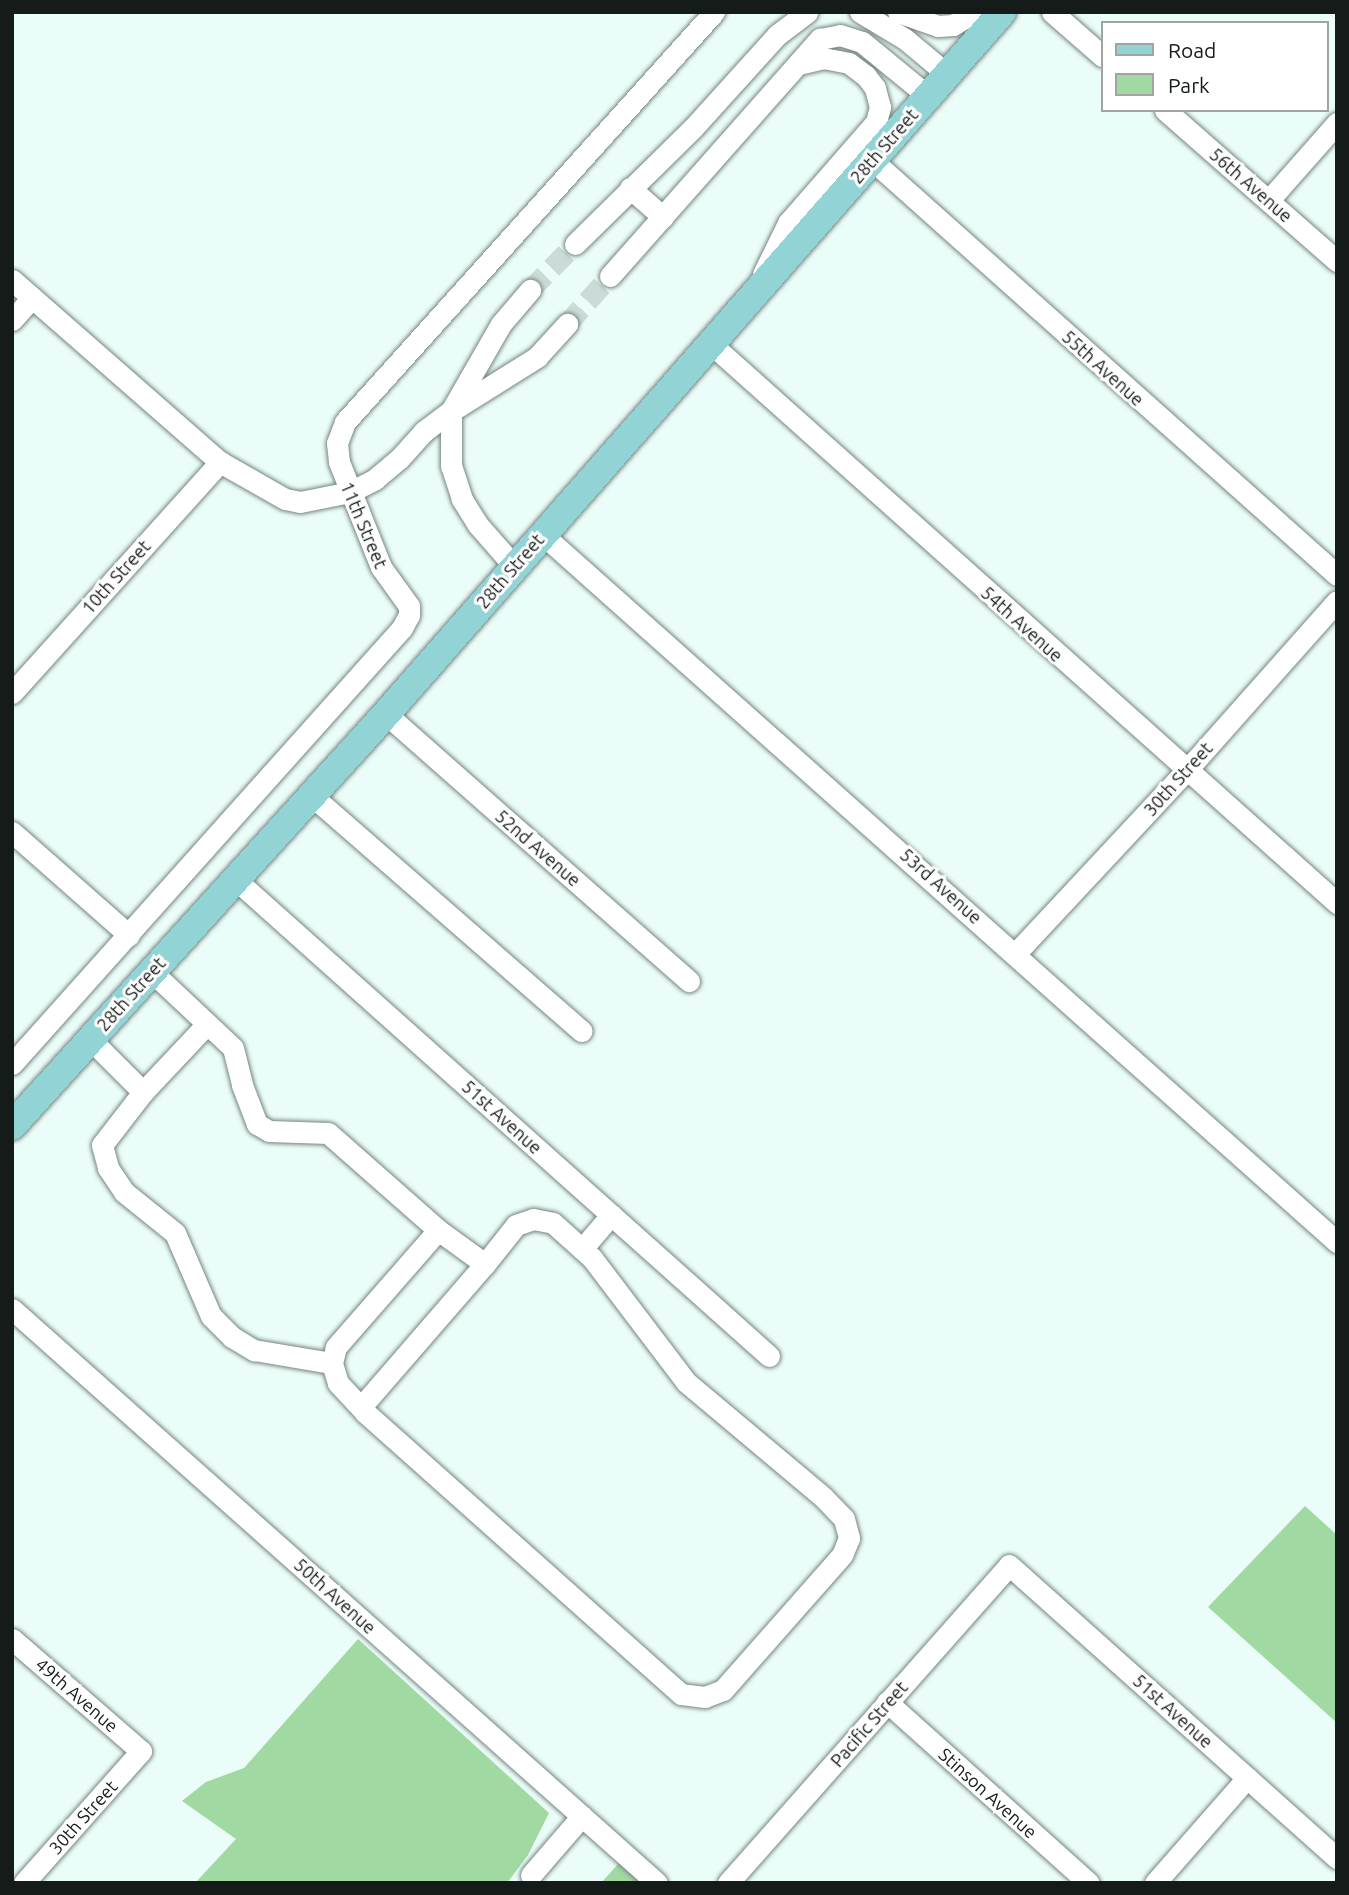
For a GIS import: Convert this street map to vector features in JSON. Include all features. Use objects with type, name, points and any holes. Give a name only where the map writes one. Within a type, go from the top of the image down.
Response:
[{"type":"main road","name":"28th Street","points":[[12,1126],[386,714],[1002,12]]},
{"type":"street","name":"11th Street","points":[[12,1064],[402,628],[409,615],[403,595],[388,582],[339,462],[337,443],[345,422],[714,12]]},
{"type":"street","points":[[575,244],[693,128],[777,35],[807,12]]},
{"type":"street","points":[[860,12],[905,39],[947,74]]},
{"type":"street","points":[[898,12],[938,26],[953,25],[974,12]]},
{"type":"street","points":[[1052,12],[1100,54]]},
{"type":"street","points":[[610,276],[820,40],[840,35],[862,42],[928,96]]},
{"type":"street","points":[[751,296],[788,223],[876,122],[880,107],[875,88],[866,76],[849,64],[824,58],[802,63]]},
{"type":"street","name":"56th Avenue","points":[[1167,112],[1337,261]]},
{"type":"street","points":[[1269,200],[1337,124]]},
{"type":"street","name":"55th Avenue","points":[[872,160],[1337,575]]},
{"type":"street","points":[[630,188],[663,217]]},
{"type":"street","points":[[12,281],[220,462],[285,499],[300,502],[349,492],[376,479],[399,459],[423,432],[451,411],[537,357],[567,324]]},
{"type":"street","points":[[514,566],[478,525],[462,499],[451,466],[451,411],[501,324],[530,290]]},
{"type":"street","points":[[12,320],[32,298]]},
{"type":"street","name":"54th Avenue","points":[[710,343],[1186,771],[1337,903]]},
{"type":"street","name":"10th Street","points":[[12,693],[220,462]]},
{"type":"street","name":"53rd Avenue","points":[[542,534],[1016,953],[1337,1242]]},
{"type":"street","name":"30th Street","points":[[1016,953],[1186,771],[1337,601]]},
{"type":"street","name":"52nd Avenue","points":[[386,714],[689,981]]},
{"type":"street","points":[[311,795],[582,1031]]},
{"type":"street","points":[[12,832],[129,935]]},
{"type":"street","name":"51st Avenue","points":[[235,879],[769,1356]]},
{"type":"street","points":[[151,971],[233,1048],[242,1085],[257,1124],[269,1131],[328,1133],[438,1230],[485,1264]]},
{"type":"street","points":[[206,1024],[143,1092],[102,1145],[108,1168],[124,1192],[175,1233],[211,1316],[232,1337],[254,1350],[332,1363]]},
{"type":"street","points":[[90,1039],[143,1092]]},
{"type":"street","points":[[582,1249],[611,1215]]},
{"type":"street","points":[[361,1407],[516,1225],[533,1219],[553,1223],[582,1249],[686,1382],[824,1498],[844,1519],[849,1538],[842,1555],[723,1690],[705,1698],[681,1694],[361,1407],[338,1383],[332,1363],[336,1346],[438,1230]]},
{"type":"street","name":"50th Avenue","points":[[12,1309],[657,1883]]},
{"type":"street","name":"51st Avenue","points":[[1009,1565],[1337,1858]]},
{"type":"street","name":"Pacific Street","points":[[728,1883],[1009,1565]]},
{"type":"street","name":"49th Avenue","points":[[12,1639],[141,1751]]},
{"type":"street","name":"Stinson Avenue","points":[[887,1702],[1089,1883]]},
{"type":"street","name":"30th Street","points":[[24,1883],[141,1751]]},
{"type":"street","points":[[1155,1883],[1247,1778]]},
{"type":"street","points":[[531,1875],[582,1816]]},
{"type":"green space","points":[[1305,1506],[1337,1535],[1337,1723],[1208,1607]]},
{"type":"green space","points":[[358,1639],[549,1813],[528,1855],[507,1883],[195,1883],[236,1839],[182,1801],[206,1782],[244,1768]]},
{"type":"green space","points":[[620,1862],[642,1883],[601,1883]]},
{"type":"tunnel","points":[[530,290],[575,244]]},
{"type":"tunnel","points":[[567,324],[610,276]]}]
